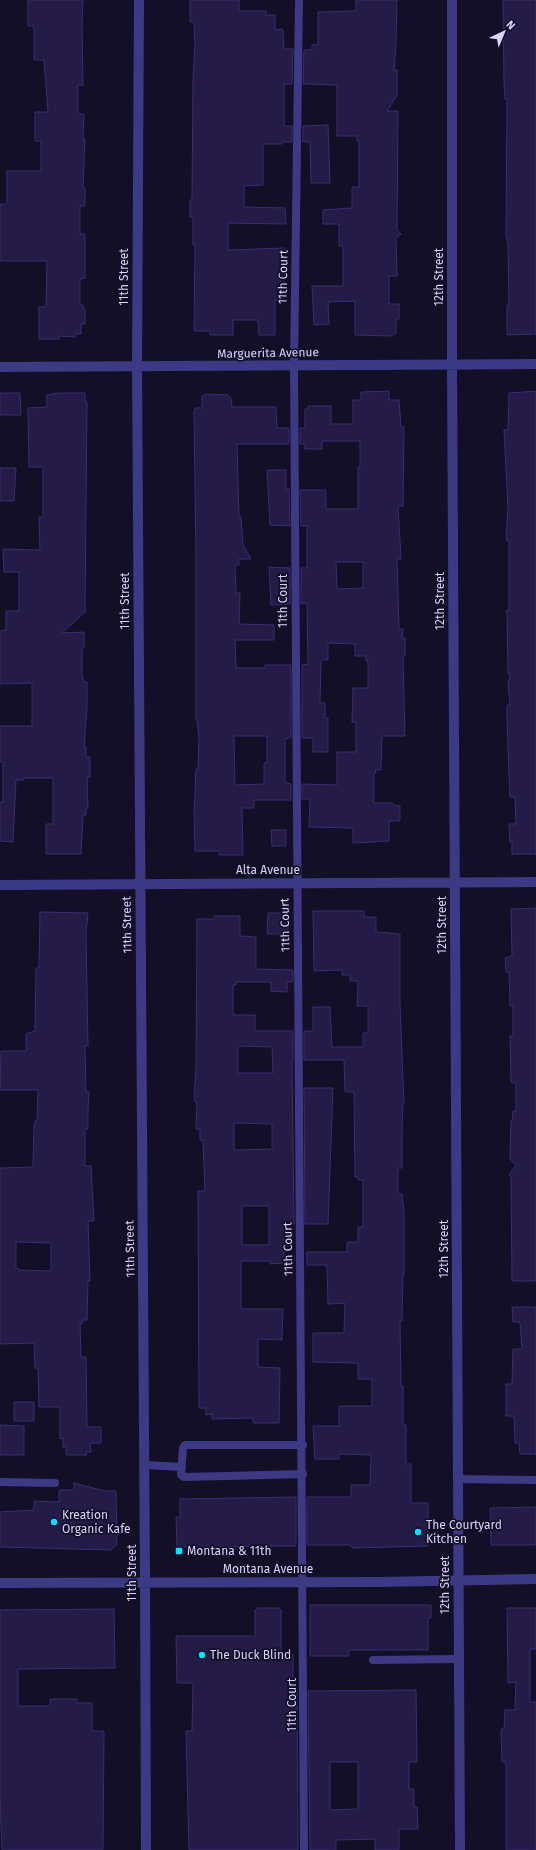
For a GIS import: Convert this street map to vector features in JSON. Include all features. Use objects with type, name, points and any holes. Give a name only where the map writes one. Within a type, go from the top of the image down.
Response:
[{"type":"street","name":"11th Street","points":[[139,0],[137,367],[139,883],[145,1465],[146,1850]]},
{"type":"street","name":"12th Street","points":[[452,0],[452,364],[460,1850]]},
{"type":"street","name":"Marguerita Avenue","points":[[0,366],[137,367],[536,364]]},
{"type":"street","name":"Alta Avenue","points":[[0,885],[139,883],[536,882]]},
{"type":"street","name":"Montana Avenue","points":[[0,1583],[302,1582],[536,1579]]},
{"type":"lane","name":"11th Court","points":[[299,0],[294,365],[296,883],[303,1474],[302,1582],[304,1850]]},
{"type":"lane","points":[[302,1445],[185,1445],[183,1448],[181,1475],[184,1477],[303,1474]]},
{"type":"lane","points":[[145,1465],[182,1467]]},
{"type":"lane","points":[[458,1479],[536,1480]]},
{"type":"lane","points":[[0,1482],[55,1482]]},
{"type":"lane","points":[[373,1660],[459,1659]]},
{"type":"building","points":[[28,0],[83,0],[83,85],[78,85],[78,114],[84,114],[83,139],[85,139],[83,188],[85,188],[85,206],[80,206],[80,234],[85,234],[85,278],[80,279],[80,305],[83,305],[83,309],[85,309],[85,324],[81,324],[81,334],[75,334],[75,337],[59,336],[59,339],[39,339],[39,307],[46,306],[47,261],[0,261],[0,204],[7,204],[7,171],[41,171],[41,141],[35,141],[35,112],[48,112],[44,60],[34,60],[34,26],[28,26]]},
{"type":"building","points":[[190,0],[239,0],[239,11],[266,11],[266,15],[275,15],[275,30],[282,29],[283,31],[284,49],[293,49],[292,84],[284,84],[284,126],[292,126],[292,142],[282,142],[282,144],[263,144],[263,185],[244,186],[244,207],[285,208],[286,224],[228,223],[228,250],[285,248],[284,300],[275,300],[275,335],[259,335],[258,320],[233,320],[233,335],[210,335],[210,331],[194,331],[195,245],[193,245],[193,217],[190,217],[190,200],[192,200],[193,80],[195,45],[194,22],[190,22]]},
{"type":"building","points":[[356,0],[397,0],[394,70],[397,70],[397,95],[387,111],[398,111],[397,230],[401,234],[396,238],[397,276],[389,276],[389,304],[399,304],[399,319],[396,319],[396,333],[391,336],[355,335],[355,301],[328,302],[329,324],[314,325],[312,286],[343,286],[343,246],[339,246],[339,224],[323,224],[323,210],[352,208],[352,187],[359,187],[359,141],[357,141],[357,136],[337,136],[337,85],[303,84],[304,50],[312,50],[312,45],[318,45],[318,12],[356,11]]},
{"type":"building","points":[[503,0],[536,0],[536,334],[507,335],[507,305],[509,305],[508,244],[506,235],[507,99],[505,99],[504,82]]},
{"type":"building","points":[[328,125],[330,183],[311,183],[310,142],[303,142],[303,126]]},
{"type":"building","points":[[389,391],[389,400],[399,400],[401,427],[404,427],[403,506],[398,506],[401,559],[397,559],[399,629],[403,629],[402,638],[405,638],[405,656],[403,656],[405,736],[382,736],[381,770],[375,770],[376,773],[374,773],[374,803],[393,803],[393,805],[400,806],[400,821],[389,821],[389,841],[353,843],[353,828],[309,827],[310,799],[302,799],[302,784],[337,785],[337,752],[356,752],[356,722],[352,722],[353,688],[368,688],[368,661],[366,661],[366,656],[355,656],[355,644],[328,643],[328,660],[321,660],[320,703],[325,703],[325,718],[328,718],[328,752],[313,752],[313,738],[302,738],[302,665],[308,664],[307,603],[301,604],[301,568],[307,568],[307,526],[301,526],[300,490],[326,490],[326,509],[358,509],[358,467],[360,467],[360,441],[322,441],[322,449],[305,449],[305,444],[300,444],[300,428],[305,428],[305,409],[308,409],[308,406],[331,406],[331,424],[353,424],[353,400],[361,400],[361,392]],"holes":[[[336,562],[363,562],[363,588],[337,589]]]},
{"type":"building","points":[[536,391],[536,854],[512,854],[509,824],[516,824],[515,797],[510,797],[507,722],[507,705],[510,705],[508,683],[510,676],[508,673],[507,610],[509,610],[509,541],[507,541],[506,536],[508,509],[504,430],[508,430],[509,393]]},
{"type":"building","points":[[0,393],[20,393],[21,415],[0,415]]},
{"type":"building","points":[[59,393],[85,393],[85,401],[87,402],[85,612],[62,633],[84,632],[84,648],[82,648],[82,676],[84,682],[87,682],[87,707],[84,747],[86,747],[86,757],[90,757],[90,777],[87,777],[88,808],[86,808],[86,815],[83,815],[81,854],[46,854],[46,824],[53,824],[53,778],[24,778],[24,780],[16,780],[13,842],[0,841],[0,802],[3,802],[3,762],[0,762],[0,726],[32,726],[32,683],[0,684],[0,631],[6,630],[6,611],[19,611],[19,572],[4,572],[3,549],[40,550],[39,517],[43,517],[43,467],[29,467],[28,408],[47,407],[47,395]]},
{"type":"building","points":[[207,394],[228,395],[231,398],[232,407],[276,407],[277,428],[289,428],[289,444],[237,444],[239,517],[241,517],[243,545],[251,559],[239,559],[239,565],[235,565],[236,593],[240,593],[239,624],[274,625],[274,640],[235,640],[236,668],[265,668],[265,665],[291,665],[291,737],[285,739],[285,782],[291,784],[291,800],[254,800],[254,808],[242,808],[243,855],[219,855],[219,851],[195,851],[194,814],[199,737],[196,720],[194,412],[195,408],[202,408],[202,396]],"holes":[[[234,736],[267,736],[267,763],[264,763],[264,784],[235,785]]]},
{"type":"building","points":[[0,468],[16,468],[14,501],[0,501]]},
{"type":"building","points":[[267,470],[286,470],[286,489],[289,489],[290,526],[270,525]]},
{"type":"building","points":[[269,567],[290,568],[290,604],[271,605]]},
{"type":"building","points":[[271,830],[286,830],[286,846],[272,846]]},
{"type":"building","points":[[536,908],[536,1281],[512,1281],[511,1177],[509,1175],[516,1165],[510,1159],[510,1153],[511,1121],[513,1111],[516,1111],[516,1084],[511,1082],[510,1036],[513,1036],[513,1006],[510,1006],[509,972],[506,972],[505,958],[512,956],[511,909]]},
{"type":"building","points":[[313,911],[364,911],[364,917],[376,917],[376,932],[400,934],[400,1004],[404,1104],[402,1168],[398,1168],[398,1194],[402,1194],[404,1212],[404,1274],[402,1321],[400,1321],[401,1386],[403,1386],[403,1425],[406,1425],[406,1464],[411,1464],[411,1503],[428,1503],[428,1546],[353,1548],[350,1545],[307,1545],[307,1497],[351,1497],[351,1485],[370,1485],[371,1455],[339,1454],[339,1459],[315,1459],[313,1426],[339,1426],[339,1406],[372,1406],[372,1379],[358,1379],[358,1363],[313,1362],[313,1333],[344,1333],[345,1303],[328,1304],[327,1265],[307,1265],[307,1252],[347,1252],[347,1242],[358,1242],[358,1227],[363,1227],[363,1180],[358,1180],[358,1177],[355,1177],[354,1092],[345,1092],[344,1060],[304,1060],[304,1031],[313,1031],[313,1007],[330,1007],[332,1047],[363,1047],[363,1033],[368,1033],[368,1006],[357,1006],[358,981],[350,981],[350,975],[342,975],[342,970],[314,971]]},
{"type":"building","points":[[40,912],[88,913],[86,933],[88,1046],[85,1046],[86,1092],[89,1092],[88,1129],[85,1129],[85,1166],[91,1166],[94,1221],[88,1221],[90,1281],[88,1281],[87,1320],[82,1320],[82,1324],[80,1324],[81,1357],[86,1357],[87,1427],[101,1427],[101,1443],[90,1443],[91,1452],[86,1452],[87,1455],[66,1455],[66,1447],[63,1447],[63,1438],[60,1439],[60,1407],[39,1407],[38,1368],[35,1368],[34,1343],[0,1344],[0,1168],[33,1167],[34,1125],[37,1120],[38,1090],[0,1090],[1,1051],[26,1051],[26,1034],[35,1031],[36,968],[39,968]],"holes":[[[16,1242],[51,1243],[51,1271],[19,1270],[16,1268]]]},
{"type":"building","points":[[268,913],[288,913],[288,934],[267,934]]},
{"type":"building","points":[[214,916],[240,916],[240,936],[256,937],[256,969],[293,970],[293,982],[287,982],[287,992],[271,991],[271,982],[236,982],[236,985],[233,985],[233,1015],[255,1015],[255,1031],[293,1031],[294,1224],[287,1225],[287,1237],[284,1237],[284,1263],[270,1264],[270,1261],[241,1261],[241,1309],[283,1309],[282,1340],[258,1339],[258,1367],[280,1368],[279,1423],[253,1423],[253,1418],[212,1419],[212,1414],[206,1415],[206,1408],[199,1408],[198,1191],[205,1191],[203,1140],[200,1140],[200,1129],[196,1129],[197,1102],[195,1102],[194,1093],[196,1071],[197,919],[214,919]],"holes":[[[238,1046],[272,1047],[273,1073],[238,1073]],[[234,1123],[272,1124],[272,1149],[234,1150]],[[242,1206],[269,1206],[269,1245],[242,1245]]]},
{"type":"building","points":[[304,1088],[333,1088],[328,1224],[305,1224]]},
{"type":"building","points":[[512,1307],[536,1307],[536,1454],[520,1454],[519,1443],[515,1443],[514,1416],[506,1416],[506,1384],[512,1384],[513,1349],[522,1349],[520,1322],[513,1322]]},
{"type":"building","points":[[14,1402],[34,1402],[34,1421],[14,1421]]},
{"type":"building","points":[[0,1425],[24,1426],[24,1455],[0,1455]]},
{"type":"building","points":[[74,1483],[105,1491],[116,1491],[117,1544],[111,1550],[0,1547],[0,1512],[34,1510],[34,1501],[59,1502],[59,1490],[74,1490]]},
{"type":"building","points":[[296,1497],[295,1546],[177,1547],[176,1517],[180,1517],[180,1499]]},
{"type":"building","points":[[536,1507],[536,1545],[491,1545],[490,1508]]},
{"type":"building","points":[[310,1605],[431,1605],[431,1618],[428,1618],[428,1650],[349,1650],[349,1656],[310,1656]]},
{"type":"building","points":[[257,1608],[279,1608],[281,1610],[281,1655],[293,1655],[293,1691],[297,1691],[298,1850],[189,1850],[186,1731],[192,1731],[193,1683],[177,1683],[176,1636],[255,1636],[255,1610],[257,1610]]},
{"type":"building","points":[[507,1608],[536,1608],[536,1649],[530,1649],[530,1702],[536,1702],[536,1850],[506,1850],[506,1762],[502,1762],[501,1729],[504,1729],[505,1710],[515,1710],[516,1682],[508,1683]]},
{"type":"building","points":[[114,1609],[115,1668],[18,1669],[18,1706],[50,1706],[50,1699],[77,1699],[77,1703],[92,1703],[92,1731],[104,1731],[103,1850],[2,1850],[0,1801],[0,1610]]},
{"type":"building","points":[[416,1690],[417,1762],[409,1762],[409,1789],[414,1789],[414,1807],[417,1807],[418,1829],[399,1829],[399,1850],[375,1850],[375,1839],[336,1840],[336,1850],[310,1850],[308,1691]],"holes":[[[330,1762],[358,1762],[358,1809],[330,1810]]]},
{"type":"place","name":"Kreation Organic Kafe","points":[[54,1522]]},
{"type":"place","name":"The Courtyard Kitchen","points":[[418,1532]]},
{"type":"place","name":"Montana & 11th","points":[[179,1551]]},
{"type":"place","name":"The Duck Blind","points":[[202,1655]]}]
